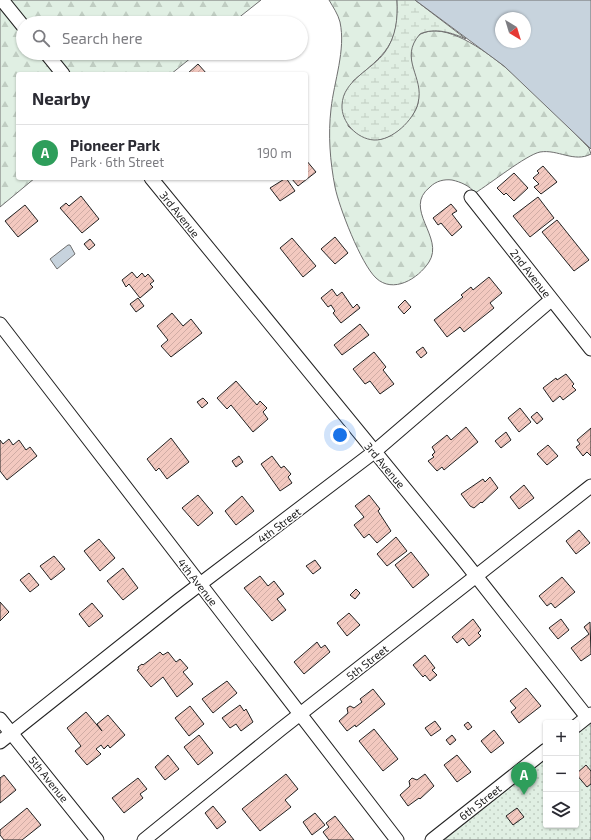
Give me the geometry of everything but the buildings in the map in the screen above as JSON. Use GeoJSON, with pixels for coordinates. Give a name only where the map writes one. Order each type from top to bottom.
{"type":"FeatureCollection","features":[{"type":"Feature","properties":{"kind":"street"},"geometry":{"type":"LineString","coordinates":[[2,0],[16,17]]}},
{"type":"Feature","properties":{"kind":"street"},"geometry":{"type":"LineString","coordinates":[[52,60],[61,72]]}},
{"type":"Feature","properties":{"kind":"street","name":"3rd Avenue"},"geometry":{"type":"LineString","coordinates":[[153,180],[589,715]]}},
{"type":"Feature","properties":{"kind":"street","name":"2nd Avenue"},"geometry":{"type":"LineString","coordinates":[[471,197],[591,349]]}},
{"type":"Feature","properties":{"kind":"street","name":"4th Street"},"geometry":{"type":"LineString","coordinates":[[0,742],[200,584],[374,452],[551,300]]}},
{"type":"Feature","properties":{"kind":"street","name":"4th Avenue"},"geometry":{"type":"LineString","coordinates":[[0,324],[397,840]]}},
{"type":"Feature","properties":{"kind":"street","name":"5th Street"},"geometry":{"type":"LineString","coordinates":[[144,840],[300,714],[591,486]]}},
{"type":"Feature","properties":{"kind":"street"},"geometry":{"type":"LineString","coordinates":[[579,723],[589,715]]}},
{"type":"Feature","properties":{"kind":"street","name":"5th Avenue"},"geometry":{"type":"LineString","coordinates":[[0,719],[98,840]]}},
{"type":"Feature","properties":{"kind":"street","name":"6th Street"},"geometry":{"type":"LineString","coordinates":[[432,840],[543,752]]}},
{"type":"Feature","properties":{"kind":"green space"},"geometry":{"type":"Polygon","coordinates":[[[10,0],[261,0],[241,16],[23,16],[10,0]]]}},
{"type":"Feature","properties":{"kind":"green space"},"geometry":{"type":"Polygon","coordinates":[[[329,0],[397,0],[396,28],[393,38],[381,56],[353,81],[348,126],[355,132],[372,139],[381,139],[398,130],[409,120],[418,103],[418,90],[411,58],[413,43],[420,34],[442,32],[464,39],[488,54],[512,73],[557,115],[589,148],[591,154],[572,157],[553,152],[540,152],[534,154],[475,193],[471,188],[452,180],[443,180],[435,183],[423,196],[420,204],[432,243],[432,253],[429,262],[412,279],[390,285],[383,283],[370,271],[357,248],[341,208],[335,187],[331,158],[330,128],[332,98],[342,43],[340,22],[329,0]]]}},
{"type":"Feature","properties":{"kind":"green space"},"geometry":{"type":"Polygon","coordinates":[[[397,0],[415,0],[466,39],[450,33],[438,31],[420,34],[414,43],[411,52],[419,94],[416,110],[407,122],[395,133],[381,139],[368,139],[356,133],[347,123],[342,111],[342,105],[347,89],[385,52],[389,46],[396,27],[397,0]]]}},
{"type":"Feature","properties":{"kind":"green space"},"geometry":{"type":"Polygon","coordinates":[[[0,8],[16,27],[16,60],[43,60],[53,72],[16,72],[16,180],[33,180],[0,207],[0,8]]]}},
{"type":"Feature","properties":{"kind":"green space"},"geometry":{"type":"Polygon","coordinates":[[[60,60],[188,60],[173,72],[69,72],[60,60]]]}},
{"type":"Feature","properties":{"kind":"green space"},"geometry":{"type":"Polygon","coordinates":[[[591,722],[591,840],[444,840],[543,761],[543,828],[579,828],[579,732],[591,722]]]}},
{"type":"Feature","properties":{"kind":"shaded area"},"geometry":{"type":"Polygon","coordinates":[[[415,0],[591,0],[591,149],[504,66],[415,0]]]}},
{"type":"Feature","properties":{"kind":"shaded area"},"geometry":{"type":"Polygon","coordinates":[[[70,245],[75,254],[57,269],[50,259],[70,245]]]}},
{"type":"Feature","properties":{"kind":"place","name":"Pioneer Park"},"geometry":{"type":"Point","coordinates":[524,795]}}]}
